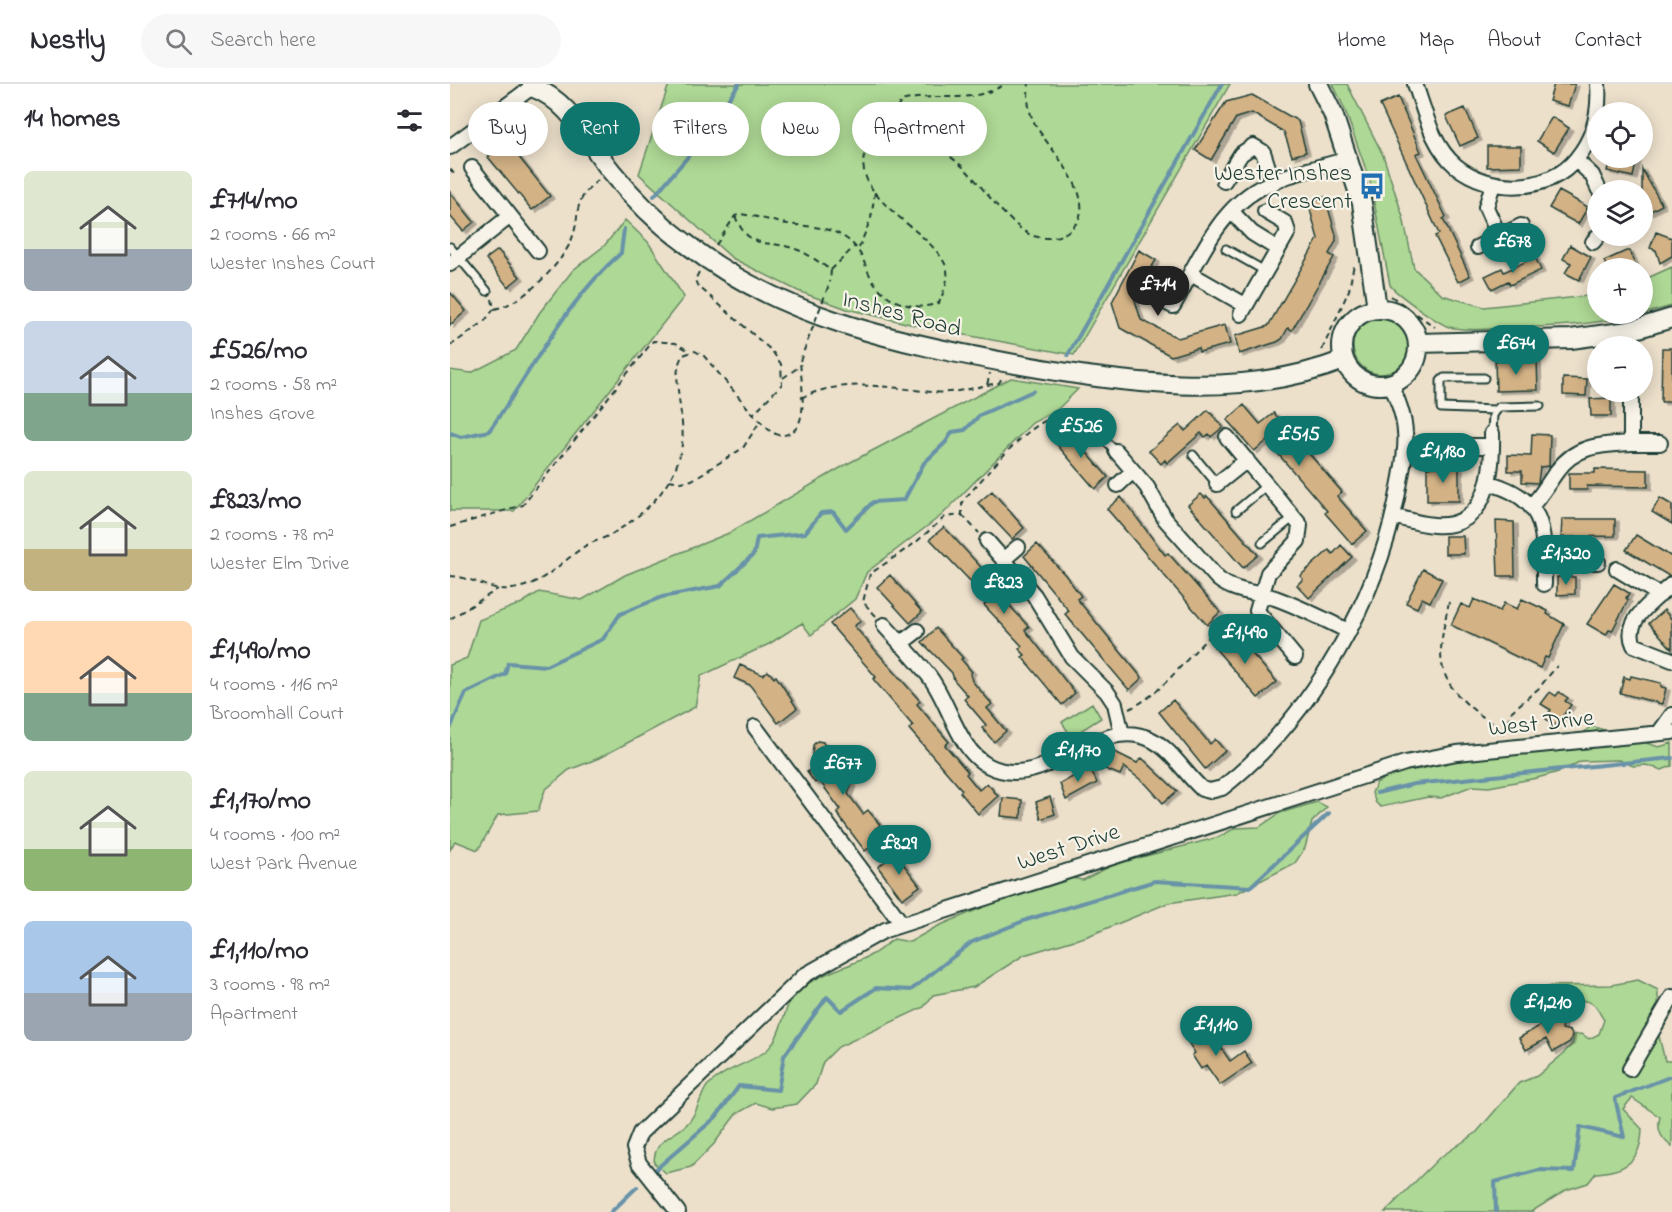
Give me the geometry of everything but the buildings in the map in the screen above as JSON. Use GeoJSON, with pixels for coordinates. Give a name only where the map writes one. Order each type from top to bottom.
{"type":"FeatureCollection","features":[{"type":"Feature","properties":{"kind":"street"},"geometry":{"type":"LineString","coordinates":[[1318,84],[1333,114],[1362,204],[1382,301],[1389,309],[1409,321],[1419,344],[1418,356],[1412,368],[1403,378],[1391,384],[1369,383],[1350,370],[1344,360],[1342,349],[1348,326],[1365,311],[1382,301]]}},
{"type":"Feature","properties":{"kind":"street"},"geometry":{"type":"LineString","coordinates":[[1414,84],[1433,135],[1443,152],[1456,166],[1476,179],[1493,184],[1518,186],[1536,183],[1556,175],[1576,159],[1596,122],[1598,84]]}},
{"type":"Feature","properties":{"kind":"street"},"geometry":{"type":"LineString","coordinates":[[450,147],[532,86]]}},
{"type":"Feature","properties":{"kind":"street","name":"Inshes Road"},"geometry":{"type":"LineString","coordinates":[[532,86],[558,101],[629,192],[682,241],[729,275],[754,289],[842,324],[966,355],[1075,375],[1161,384],[1213,384],[1295,377],[1344,360]]}},
{"type":"Feature","properties":{"kind":"street"},"geometry":{"type":"LineString","coordinates":[[1224,181],[1241,154],[1253,146],[1263,152],[1273,183]]}},
{"type":"Feature","properties":{"kind":"street"},"geometry":{"type":"LineString","coordinates":[[1148,293],[1173,306],[1210,239],[1232,212],[1259,188],[1348,159]]}},
{"type":"Feature","properties":{"kind":"street"},"geometry":{"type":"LineString","coordinates":[[1576,159],[1592,174],[1595,180]]}},
{"type":"Feature","properties":{"kind":"street"},"geometry":{"type":"LineString","coordinates":[[472,168],[538,251]]}},
{"type":"Feature","properties":{"kind":"street"},"geometry":{"type":"LineString","coordinates":[[1493,184],[1486,207],[1499,236]]}},
{"type":"Feature","properties":{"kind":"street"},"geometry":{"type":"LineString","coordinates":[[1191,274],[1243,310],[1288,232],[1286,224],[1265,211]]}},
{"type":"Feature","properties":{"kind":"street"},"geometry":{"type":"LineString","coordinates":[[1232,212],[1252,233],[1278,249]]}},
{"type":"Feature","properties":{"kind":"street"},"geometry":{"type":"LineString","coordinates":[[453,256],[510,216]]}},
{"type":"Feature","properties":{"kind":"street"},"geometry":{"type":"LineString","coordinates":[[1478,247],[1521,226]]}},
{"type":"Feature","properties":{"kind":"street"},"geometry":{"type":"LineString","coordinates":[[1419,344],[1571,339],[1629,332],[1672,318]]}},
{"type":"Feature","properties":{"kind":"street"},"geometry":{"type":"LineString","coordinates":[[884,625],[930,676],[942,694],[965,741],[975,756],[988,766],[1006,772],[1026,772],[1122,734],[1149,738],[1164,748],[1202,789],[1210,791],[1222,788],[1279,735],[1316,687],[1348,631],[1384,548],[1393,516],[1406,434],[1403,416],[1391,384]]}},
{"type":"Feature","properties":{"kind":"street"},"geometry":{"type":"LineString","coordinates":[[1631,402],[1631,443]]}},
{"type":"Feature","properties":{"kind":"street"},"geometry":{"type":"LineString","coordinates":[[1227,437],[1295,516],[1300,525],[1298,541],[1268,573],[1258,600],[1259,616],[1295,657]]}},
{"type":"Feature","properties":{"kind":"street"},"geometry":{"type":"LineString","coordinates":[[1393,516],[1437,526],[1452,523],[1474,511],[1490,483],[1492,439],[1439,446]]}},
{"type":"Feature","properties":{"kind":"street"},"geometry":{"type":"LineString","coordinates":[[1532,505],[1566,460],[1577,451],[1590,446],[1660,443]]}},
{"type":"Feature","properties":{"kind":"street"},"geometry":{"type":"LineString","coordinates":[[1116,451],[1147,487],[1165,519],[1225,585],[1258,600],[1317,615],[1348,631]]}},
{"type":"Feature","properties":{"kind":"street"},"geometry":{"type":"LineString","coordinates":[[1217,484],[1247,460]]}},
{"type":"Feature","properties":{"kind":"street"},"geometry":{"type":"LineString","coordinates":[[1118,484],[1133,471]]}},
{"type":"Feature","properties":{"kind":"street"},"geometry":{"type":"LineString","coordinates":[[1490,483],[1506,488],[1532,505],[1544,536],[1544,584]]}},
{"type":"Feature","properties":{"kind":"street"},"geometry":{"type":"LineString","coordinates":[[987,541],[1034,596],[1072,657],[1107,692],[1118,714],[1122,734]]}},
{"type":"Feature","properties":{"kind":"street"},"geometry":{"type":"LineString","coordinates":[[1003,560],[1018,547]]}},
{"type":"Feature","properties":{"kind":"street"},"geometry":{"type":"LineString","coordinates":[[1544,562],[1598,562]]}},
{"type":"Feature","properties":{"kind":"street"},"geometry":{"type":"LineString","coordinates":[[1617,569],[1660,595]]}},
{"type":"Feature","properties":{"kind":"street"},"geometry":{"type":"LineString","coordinates":[[1672,584],[1632,624],[1630,636],[1634,645],[1672,660]]}},
{"type":"Feature","properties":{"kind":"street"},"geometry":{"type":"LineString","coordinates":[[900,644],[917,631]]}},
{"type":"Feature","properties":{"kind":"street"},"geometry":{"type":"LineString","coordinates":[[1665,732],[1672,715]]}},
{"type":"Feature","properties":{"kind":"street"},"geometry":{"type":"LineString","coordinates":[[754,727],[902,924]]}},
{"type":"Feature","properties":{"kind":"street","name":"West Drive"},"geometry":{"type":"LineString","coordinates":[[678,1212],[639,1163],[634,1148],[640,1133],[806,975],[885,930],[1405,763],[1457,753],[1665,732]]}},
{"type":"Feature","properties":{"kind":"street"},"geometry":{"type":"LineString","coordinates":[[1630,1069],[1672,997]]}},
{"type":"Feature","properties":{"kind":"lane"},"geometry":{"type":"LineString","coordinates":[[1226,249],[1265,271]]}},
{"type":"Feature","properties":{"kind":"lane"},"geometry":{"type":"LineString","coordinates":[[453,256],[487,291]]}},
{"type":"Feature","properties":{"kind":"lane"},"geometry":{"type":"LineString","coordinates":[[1484,378],[1444,378],[1441,381],[1441,408],[1494,410],[1499,407],[1540,405]]}},
{"type":"Feature","properties":{"kind":"lane"},"geometry":{"type":"LineString","coordinates":[[1492,439],[1494,410]]}},
{"type":"Feature","properties":{"kind":"lane"},"geometry":{"type":"LineString","coordinates":[[1085,422],[1116,451]]}},
{"type":"Feature","properties":{"kind":"lane"},"geometry":{"type":"LineString","coordinates":[[1193,455],[1217,484]]}},
{"type":"Feature","properties":{"kind":"lane"},"geometry":{"type":"LineString","coordinates":[[1236,511],[1268,484]]}},
{"type":"Feature","properties":{"kind":"lane"},"geometry":{"type":"LineString","coordinates":[[1262,543],[1295,516]]}},
{"type":"Feature","properties":{"kind":"path"},"geometry":{"type":"LineString","coordinates":[[900,102],[916,97],[945,99],[978,97],[1006,84]]}},
{"type":"Feature","properties":{"kind":"path"},"geometry":{"type":"LineString","coordinates":[[947,156],[963,166],[1024,232],[1039,237],[1057,237],[1068,231],[1078,219],[1083,205],[1077,189],[1035,124],[1030,111],[1029,84]]}},
{"type":"Feature","properties":{"kind":"path"},"geometry":{"type":"LineString","coordinates":[[735,216],[758,216],[781,223],[827,229],[859,248],[876,286],[893,298],[909,307],[926,308],[939,303],[947,283],[946,265],[935,249],[875,192],[865,175],[864,156]]}},
{"type":"Feature","properties":{"kind":"path"},"geometry":{"type":"LineString","coordinates":[[450,169],[456,176]]}},
{"type":"Feature","properties":{"kind":"path"},"geometry":{"type":"LineString","coordinates":[[859,248],[871,218],[875,192]]}},
{"type":"Feature","properties":{"kind":"path"},"geometry":{"type":"LineString","coordinates":[[712,250],[735,216]]}},
{"type":"Feature","properties":{"kind":"path"},"geometry":{"type":"LineString","coordinates":[[735,216],[741,231],[752,240],[796,249],[831,270]]}},
{"type":"Feature","properties":{"kind":"path"},"geometry":{"type":"LineString","coordinates":[[450,527],[523,505],[653,341],[676,344],[704,356],[771,432],[781,436],[792,433],[798,426],[801,398],[800,361],[830,282],[831,270],[855,246]]}},
{"type":"Feature","properties":{"kind":"path"},"geometry":{"type":"LineString","coordinates":[[1316,354],[1323,350],[1331,328],[1344,305],[1355,260]]}},
{"type":"Feature","properties":{"kind":"path"},"geometry":{"type":"LineString","coordinates":[[1165,283],[1174,268]]}},
{"type":"Feature","properties":{"kind":"path"},"geometry":{"type":"LineString","coordinates":[[700,270],[695,280],[697,285],[778,358],[781,364],[782,384],[753,414]]}},
{"type":"Feature","properties":{"kind":"path"},"geometry":{"type":"LineString","coordinates":[[1382,301],[1444,332]]}},
{"type":"Feature","properties":{"kind":"path"},"geometry":{"type":"LineString","coordinates":[[812,307],[826,313]]}},
{"type":"Feature","properties":{"kind":"path"},"geometry":{"type":"LineString","coordinates":[[450,346],[484,322],[494,309]]}},
{"type":"Feature","properties":{"kind":"path"},"geometry":{"type":"LineString","coordinates":[[450,576],[498,589],[526,586],[548,576],[584,547],[614,533],[652,504],[669,480],[682,444],[683,416],[676,369],[683,355],[689,351]]}},
{"type":"Feature","properties":{"kind":"path"},"geometry":{"type":"LineString","coordinates":[[782,379],[800,366]]}},
{"type":"Feature","properties":{"kind":"path"},"geometry":{"type":"LineString","coordinates":[[987,385],[990,372]]}},
{"type":"Feature","properties":{"kind":"path"},"geometry":{"type":"LineString","coordinates":[[801,398],[814,392],[839,388],[884,386],[952,392],[999,384],[1004,376]]}},
{"type":"Feature","properties":{"kind":"path"},"geometry":{"type":"LineString","coordinates":[[987,541],[962,515],[962,504],[966,497],[1036,425],[1067,413],[1087,414]]}},
{"type":"Feature","properties":{"kind":"path"},"geometry":{"type":"LineString","coordinates":[[669,480],[681,483],[692,480],[743,448],[760,422]]}},
{"type":"Feature","properties":{"kind":"path"},"geometry":{"type":"LineString","coordinates":[[884,625],[863,602],[870,574],[915,543],[945,517],[962,515]]}},
{"type":"Feature","properties":{"kind":"path"},"geometry":{"type":"LineString","coordinates":[[450,619],[498,589]]}},
{"type":"Feature","properties":{"kind":"path"},"geometry":{"type":"LineString","coordinates":[[1118,714],[1138,705],[1158,690],[1208,637],[1222,626],[1240,621],[1258,600]]}},
{"type":"Feature","properties":{"kind":"path"},"geometry":{"type":"LineString","coordinates":[[1449,602],[1441,654],[1447,684],[1456,696],[1503,732]]}},
{"type":"Feature","properties":{"kind":"path"},"geometry":{"type":"LineString","coordinates":[[1504,748],[1503,732],[1512,711],[1538,689],[1557,666]]}},
{"type":"Feature","properties":{"kind":"green space"},"geometry":{"type":"Polygon","coordinates":[[[669,84],[1230,84],[1074,355],[927,328],[847,309],[798,291],[732,258],[639,174],[652,135],[652,156],[749,156],[749,102],[663,102],[669,84]]]}},
{"type":"Feature","properties":{"kind":"green space"},"geometry":{"type":"Polygon","coordinates":[[[1333,84],[1347,84],[1383,155],[1403,217],[1414,268],[1442,295],[1484,307],[1587,296],[1587,323],[1483,329],[1449,327],[1408,301],[1394,289],[1390,285],[1370,181],[1345,110],[1333,84]]]}},
{"type":"Feature","properties":{"kind":"green space"},"geometry":{"type":"Polygon","coordinates":[[[625,220],[648,242],[684,297],[514,511],[450,511],[450,370],[471,373],[516,350],[540,312],[573,270],[604,246],[625,220]]]}},
{"type":"Feature","properties":{"kind":"green space"},"geometry":{"type":"Polygon","coordinates":[[[1672,267],[1672,306],[1653,311],[1653,276],[1672,267]]]}},
{"type":"Feature","properties":{"kind":"green space"},"geometry":{"type":"Polygon","coordinates":[[[1381,318],[1392,320],[1401,326],[1407,335],[1409,346],[1407,357],[1401,366],[1392,372],[1381,374],[1370,372],[1361,366],[1355,357],[1353,346],[1355,335],[1361,326],[1370,320],[1381,318]]]}},
{"type":"Feature","properties":{"kind":"green space"},"geometry":{"type":"Polygon","coordinates":[[[1011,378],[1078,389],[1057,410],[1032,423],[942,515],[867,572],[855,599],[811,635],[802,623],[769,644],[701,676],[695,707],[599,758],[569,770],[545,790],[538,811],[498,815],[478,850],[455,841],[450,850],[450,665],[467,658],[479,620],[522,603],[539,592],[582,600],[625,575],[729,533],[847,464],[1011,378]]]}},
{"type":"Feature","properties":{"kind":"green space"},"geometry":{"type":"Polygon","coordinates":[[[1092,703],[1101,718],[1071,737],[1062,722],[1092,703]]]}},
{"type":"Feature","properties":{"kind":"green space"},"geometry":{"type":"Polygon","coordinates":[[[1591,726],[1659,747],[1672,743],[1672,766],[1662,770],[1646,765],[1633,766],[1619,760],[1581,761],[1562,771],[1537,778],[1489,787],[1472,786],[1441,798],[1428,797],[1381,807],[1376,803],[1372,793],[1376,783],[1396,772],[1421,769],[1466,758],[1569,746],[1591,726]]]}},
{"type":"Feature","properties":{"kind":"green space"},"geometry":{"type":"Polygon","coordinates":[[[1317,802],[1327,807],[1312,822],[1305,848],[1295,863],[1237,893],[1168,903],[1088,936],[1024,955],[974,987],[933,995],[924,1007],[838,1047],[823,1062],[816,1084],[797,1104],[772,1108],[756,1103],[736,1114],[714,1144],[691,1167],[666,1173],[654,1163],[660,1144],[691,1120],[708,1085],[721,1075],[769,1048],[779,1032],[794,994],[822,976],[877,952],[894,939],[910,942],[936,927],[1000,900],[1071,878],[1083,880],[1115,864],[1219,837],[1235,828],[1259,827],[1280,813],[1317,802]]]}},
{"type":"Feature","properties":{"kind":"green space"},"geometry":{"type":"Polygon","coordinates":[[[1638,980],[1658,990],[1658,1032],[1665,1061],[1672,1061],[1672,1147],[1661,1134],[1660,1117],[1632,1098],[1623,1109],[1642,1129],[1639,1149],[1630,1162],[1616,1170],[1596,1173],[1588,1183],[1566,1190],[1531,1212],[1385,1212],[1439,1158],[1476,1133],[1519,1083],[1537,1076],[1563,1054],[1572,1044],[1574,1035],[1582,1034],[1589,1039],[1599,1034],[1604,1020],[1593,1004],[1588,1001],[1576,1000],[1545,1009],[1540,1018],[1532,1021],[1520,1010],[1521,994],[1551,986],[1611,985],[1638,980]]]}},
{"type":"Feature","properties":{"kind":"waterway"},"geometry":{"type":"LineString","coordinates":[[654,196],[686,159],[739,84]]}},
{"type":"Feature","properties":{"kind":"waterway"},"geometry":{"type":"LineString","coordinates":[[1068,355],[1222,84]]}},
{"type":"Feature","properties":{"kind":"waterway"},"geometry":{"type":"LineString","coordinates":[[450,433],[461,437],[489,431],[582,293],[621,253],[624,229]]}},
{"type":"Feature","properties":{"kind":"waterway"},"geometry":{"type":"LineString","coordinates":[[450,729],[466,693],[505,674],[508,663],[546,666],[603,639],[620,614],[662,597],[720,586],[754,554],[757,538],[805,533],[821,513],[833,512],[846,529],[873,502],[904,500],[924,463],[946,442],[952,432],[965,430],[980,415],[1033,391]]}},
{"type":"Feature","properties":{"kind":"waterway"},"geometry":{"type":"LineString","coordinates":[[1377,793],[1414,784],[1672,758]]}},
{"type":"Feature","properties":{"kind":"waterway"},"geometry":{"type":"LineString","coordinates":[[655,1170],[716,1117],[739,1086],[778,1090],[784,1056],[827,997],[841,1011],[876,988],[911,990],[972,942],[1026,920],[1155,881],[1250,887],[1329,813]]}},
{"type":"Feature","properties":{"kind":"waterway"},"geometry":{"type":"LineString","coordinates":[[1496,1212],[1495,1182],[1539,1170],[1574,1171],[1580,1127],[1624,1137],[1615,1098],[1672,1076]]}},
{"type":"Feature","properties":{"kind":"waterway"},"geometry":{"type":"LineString","coordinates":[[611,1212],[637,1187]]}},
{"type":"Feature","properties":{"kind":"place","name":"Wester Inshes Crescent"},"geometry":{"type":"Point","coordinates":[1372,186]}}]}
